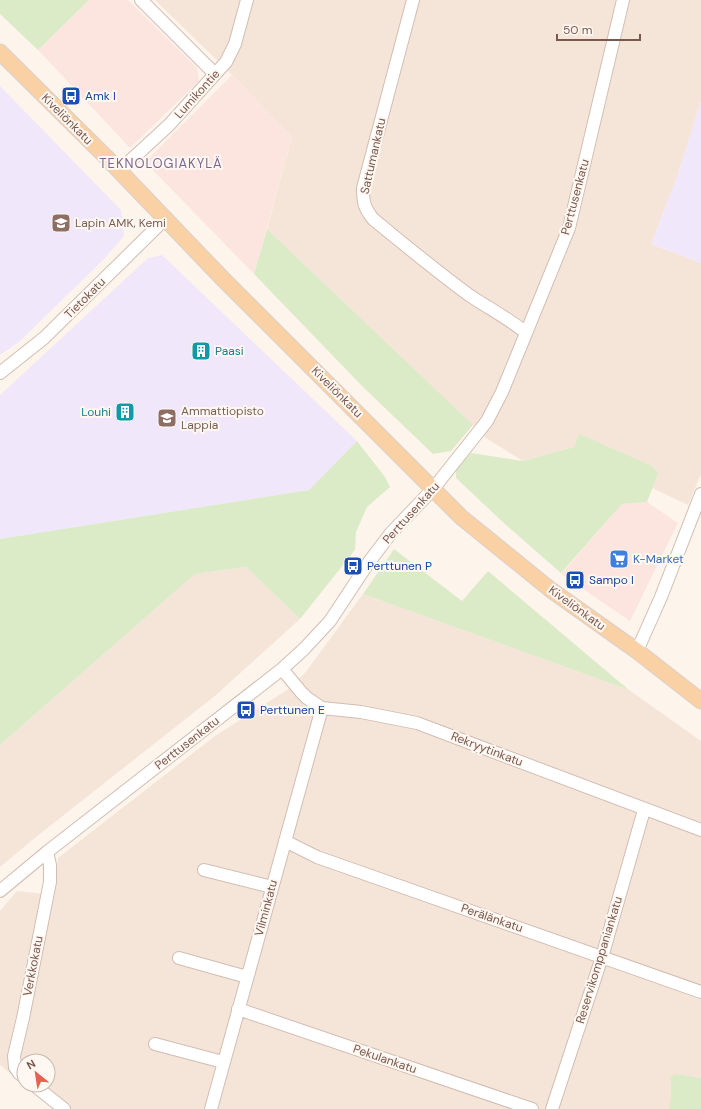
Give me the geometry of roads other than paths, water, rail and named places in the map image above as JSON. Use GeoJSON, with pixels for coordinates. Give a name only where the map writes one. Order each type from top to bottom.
{"type":"FeatureCollection","features":[{"type":"Feature","properties":{"kind":"main road","name":"Kiveliönkatu"},"geometry":{"type":"LineString","coordinates":[[0,52],[461,517],[545,585],[637,651],[701,701]]}},
{"type":"Feature","properties":{"kind":"street"},"geometry":{"type":"LineString","coordinates":[[140,0],[215,74]]}},
{"type":"Feature","properties":{"kind":"street","name":"Lumikontie"},"geometry":{"type":"LineString","coordinates":[[119,171],[170,125],[226,62],[236,44],[247,0]]}},
{"type":"Feature","properties":{"kind":"street","name":"Sattumankatu"},"geometry":{"type":"LineString","coordinates":[[413,0],[363,188],[363,202],[366,210],[373,219],[437,271],[525,332]]}},
{"type":"Feature","properties":{"kind":"street","name":"Perttusenkatu"},"geometry":{"type":"LineString","coordinates":[[0,891],[47,852],[282,669],[304,649],[330,621],[369,562],[391,533],[433,489],[487,421],[502,392],[525,332],[569,228],[623,0]]}},
{"type":"Feature","properties":{"kind":"street","name":"Tietokatu"},"geometry":{"type":"LineString","coordinates":[[0,373],[44,338],[165,219]]}},
{"type":"Feature","properties":{"kind":"street"},"geometry":{"type":"LineString","coordinates":[[637,651],[661,597],[701,494]]}},
{"type":"Feature","properties":{"kind":"street"},"geometry":{"type":"LineString","coordinates":[[282,669],[301,692],[322,708]]}},
{"type":"Feature","properties":{"kind":"street","name":"Rekryytinkatu"},"geometry":{"type":"LineString","coordinates":[[322,708],[361,712],[417,723],[644,810],[701,830]]}},
{"type":"Feature","properties":{"kind":"street","name":"Vilminkatu"},"geometry":{"type":"LineString","coordinates":[[211,1109],[322,708]]}},
{"type":"Feature","properties":{"kind":"street","name":"Reservikomppaniankatu"},"geometry":{"type":"LineString","coordinates":[[552,1109],[568,1056],[602,957],[644,810]]}},
{"type":"Feature","properties":{"kind":"street","name":"Perälänkatu"},"geometry":{"type":"LineString","coordinates":[[284,841],[317,857],[701,992]]}},
{"type":"Feature","properties":{"kind":"street","name":"Verkkokatu"},"geometry":{"type":"LineString","coordinates":[[16,1068],[14,1056],[50,882],[50,865],[47,852]]}},
{"type":"Feature","properties":{"kind":"street"},"geometry":{"type":"LineString","coordinates":[[204,870],[272,887]]}},
{"type":"Feature","properties":{"kind":"street"},"geometry":{"type":"LineString","coordinates":[[179,958],[247,977]]}},
{"type":"Feature","properties":{"kind":"street","name":"Pekulankatu"},"geometry":{"type":"LineString","coordinates":[[238,1009],[532,1109]]}},
{"type":"Feature","properties":{"kind":"street"},"geometry":{"type":"LineString","coordinates":[[155,1044],[223,1062]]}},
{"type":"Feature","properties":{"kind":"street"},"geometry":{"type":"LineString","coordinates":[[44,1093],[64,1109]]}},
{"type":"Feature","properties":{"kind":"place","name":"Amk I"},"geometry":{"type":"Point","coordinates":[71,96]}},
{"type":"Feature","properties":{"kind":"place","name":"Lapin AMK, Kemi"},"geometry":{"type":"Point","coordinates":[61,223]}},
{"type":"Feature","properties":{"kind":"place","name":"Paasi"},"geometry":{"type":"Point","coordinates":[201,351]}},
{"type":"Feature","properties":{"kind":"place","name":"Louhi"},"geometry":{"type":"Point","coordinates":[125,412]}},
{"type":"Feature","properties":{"kind":"place","name":"Ammattiopisto Lappia"},"geometry":{"type":"Point","coordinates":[167,418]}},
{"type":"Feature","properties":{"kind":"place","name":"K-Market"},"geometry":{"type":"Point","coordinates":[619,559]}},
{"type":"Feature","properties":{"kind":"place","name":"Perttunen P"},"geometry":{"type":"Point","coordinates":[353,566]}},
{"type":"Feature","properties":{"kind":"place","name":"Sampo I"},"geometry":{"type":"Point","coordinates":[575,580]}},
{"type":"Feature","properties":{"kind":"place","name":"Perttunen E"},"geometry":{"type":"Point","coordinates":[246,710]}},
{"type":"Feature","properties":{"kind":"district","name":"TEKNOLOGIAKYLÄ"},"geometry":{"type":"Point","coordinates":[161,163]}}]}
